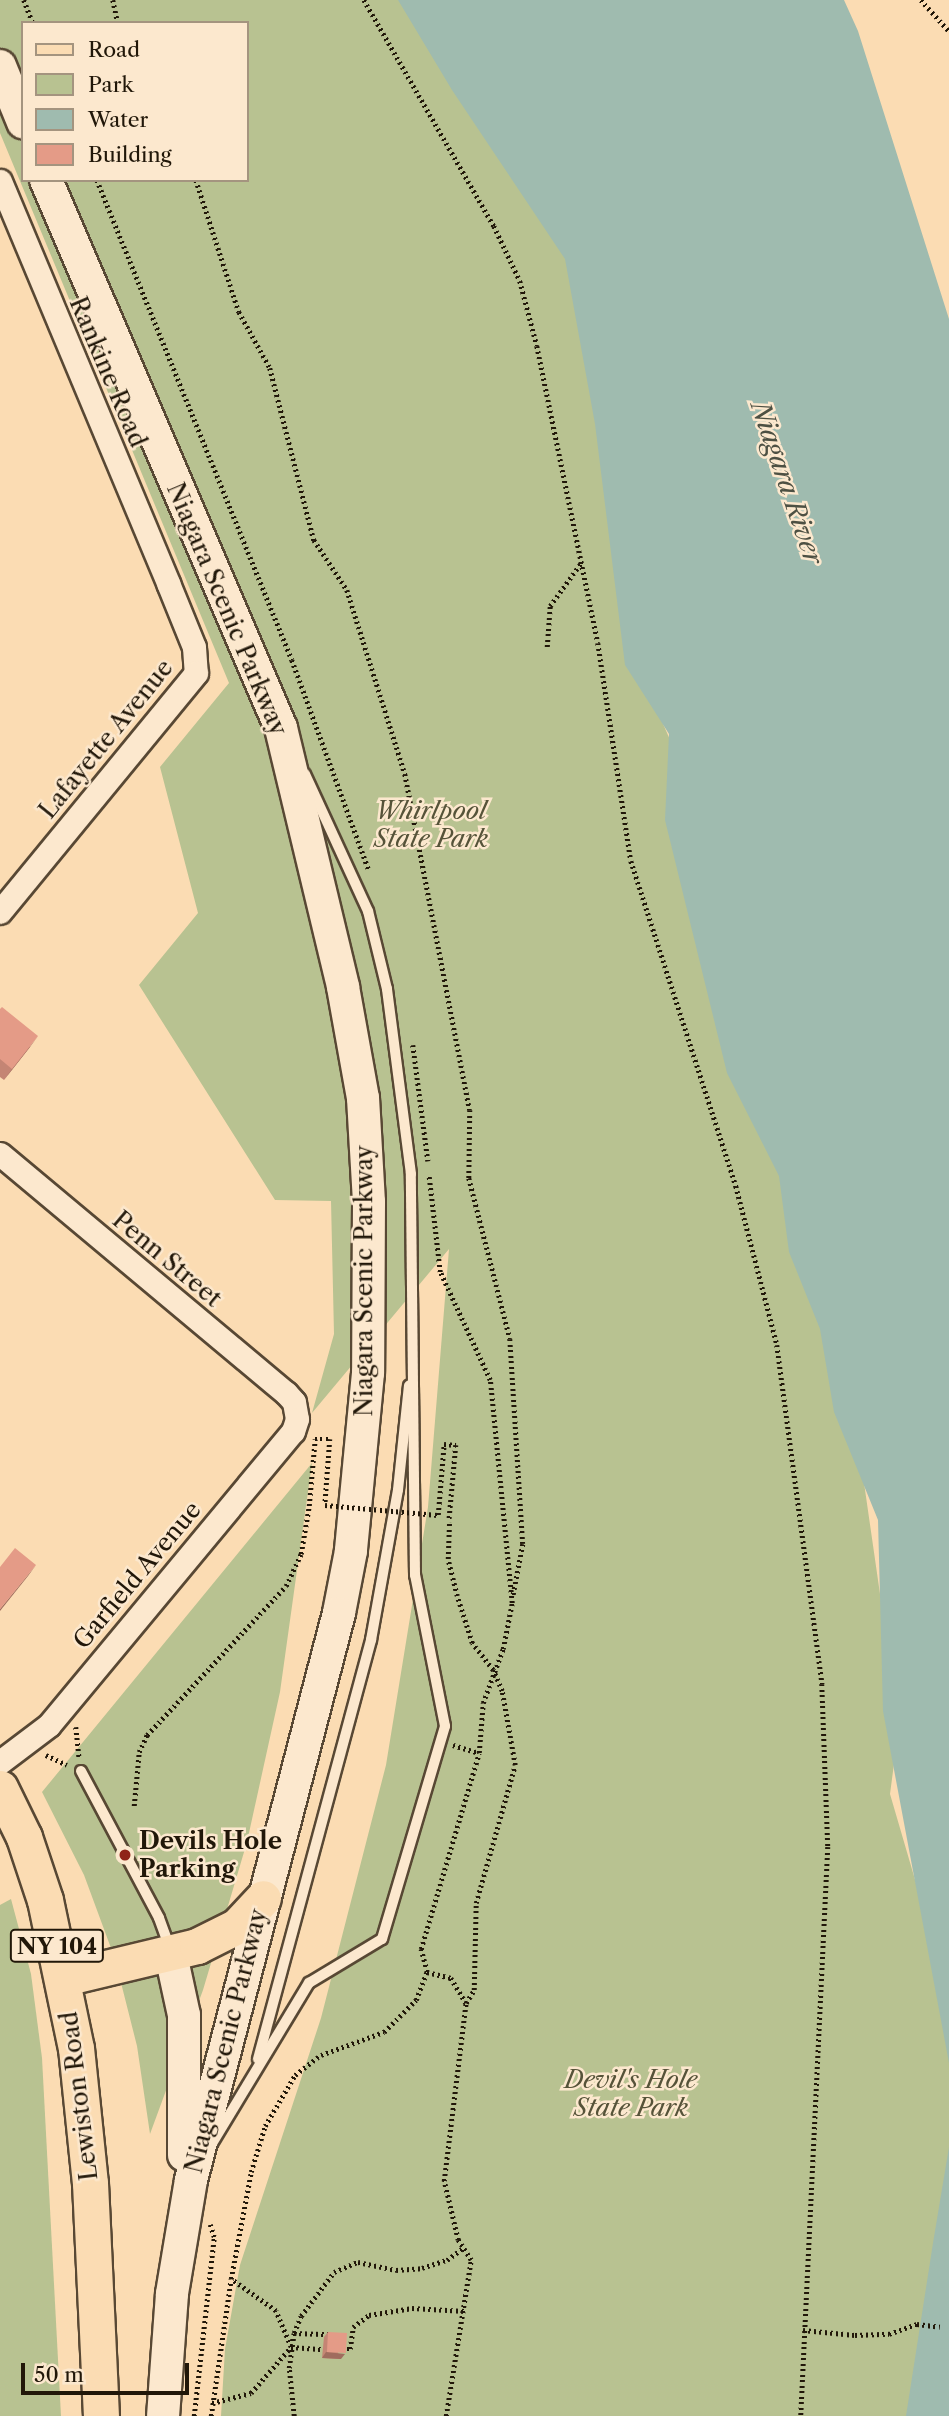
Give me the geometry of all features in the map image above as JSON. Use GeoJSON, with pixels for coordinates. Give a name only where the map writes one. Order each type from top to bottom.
{"type":"FeatureCollection","features":[{"type":"Feature","properties":{"kind":"main road"},"geometry":{"type":"LineString","coordinates":[[0,66],[21,117]]}},
{"type":"Feature","properties":{"kind":"main road","name":"Niagara Scenic Parkway"},"geometry":{"type":"LineString","coordinates":[[48,182],[281,728],[343,987],[363,1098],[369,1202],[368,1373],[360,1488],[341,1600],[182,2220],[163,2416]]}},
{"type":"Feature","properties":{"kind":"main road","name":"Lewiston Road"},"geometry":{"type":"LineString","coordinates":[[0,1788],[31,1856],[64,1978],[87,2150],[102,2416]]}},
{"type":"Feature","properties":{"kind":"main road"},"geometry":{"type":"LineString","coordinates":[[64,1978],[172,1955],[237,1926],[263,1898]]}},
{"type":"Feature","properties":{"kind":"main road"},"geometry":{"type":"LineString","coordinates":[[172,1955],[184,2015],[182,2220]]}},
{"type":"Feature","properties":{"kind":"street","name":"Rankine Road"},"geometry":{"type":"LineString","coordinates":[[0,181],[168,583]]}},
{"type":"Feature","properties":{"kind":"street","name":"Lafayette Avenue"},"geometry":{"type":"LineString","coordinates":[[0,912],[196,673],[194,647],[168,583]]}},
{"type":"Feature","properties":{"kind":"street","name":"Penn Street"},"geometry":{"type":"LineString","coordinates":[[0,1154],[286,1393],[296,1408]]}},
{"type":"Feature","properties":{"kind":"street","name":"Garfield Avenue"},"geometry":{"type":"LineString","coordinates":[[0,1762],[25,1746],[73,1695],[293,1431],[296,1408]]}},
{"type":"Feature","properties":{"kind":"lane"},"geometry":{"type":"LineString","coordinates":[[191,2180],[309,1983],[382,1939],[445,1716],[426,1644],[415,1575],[411,1174],[387,989],[368,911],[333,828],[281,728]]}},
{"type":"Feature","properties":{"kind":"lane"},"geometry":{"type":"LineString","coordinates":[[255,2071],[371,1640],[398,1490],[414,1326]]}},
{"type":"Feature","properties":{"kind":"lane"},"geometry":{"type":"LineString","coordinates":[[81,1771],[159,1918],[172,1955]]}},
{"type":"Feature","properties":{"kind":"path"},"geometry":{"type":"LineString","coordinates":[[24,0],[32,21]]}},
{"type":"Feature","properties":{"kind":"path"},"geometry":{"type":"LineString","coordinates":[[113,0],[118,21]]}},
{"type":"Feature","properties":{"kind":"path"},"geometry":{"type":"LineString","coordinates":[[364,0],[494,226],[520,281],[537,346],[581,562],[631,860],[736,1186],[778,1345],[822,1684],[828,1847],[801,2416]]}},
{"type":"Feature","properties":{"kind":"path"},"geometry":{"type":"LineString","coordinates":[[921,0],[949,31]]}},
{"type":"Feature","properties":{"kind":"path"},"geometry":{"type":"LineString","coordinates":[[197,182],[239,312],[270,368],[314,540],[346,590],[405,774],[470,1110],[469,1178],[510,1339],[523,1544],[512,1602]]}},
{"type":"Feature","properties":{"kind":"path"},"geometry":{"type":"LineString","coordinates":[[547,647],[550,606],[581,562]]}},
{"type":"Feature","properties":{"kind":"path"},"geometry":{"type":"LineString","coordinates":[[134,1806],[139,1752],[147,1735],[286,1586],[301,1554],[309,1506],[315,1439],[330,1439],[325,1505],[438,1514],[444,1444],[456,1445],[448,1559],[472,1643],[494,1670],[515,1765],[476,1903],[474,1990],[466,2003],[444,2181],[463,2248],[471,2260],[465,2311],[446,2416]]}},
{"type":"Feature","properties":{"kind":"path"},"geometry":{"type":"LineString","coordinates":[[73,1695],[81,1771]]}},
{"type":"Feature","properties":{"kind":"path"},"geometry":{"type":"LineString","coordinates":[[440,1741],[479,1753]]}},
{"type":"Feature","properties":{"kind":"path"},"geometry":{"type":"LineString","coordinates":[[25,1746],[81,1771]]}},
{"type":"Feature","properties":{"kind":"path"},"geometry":{"type":"LineString","coordinates":[[427,1972],[451,1978],[466,2003]]}},
{"type":"Feature","properties":{"kind":"path"},"geometry":{"type":"LineString","coordinates":[[182,2220],[207,2223],[214,2237],[194,2416]]}},
{"type":"Feature","properties":{"kind":"path"},"geometry":{"type":"LineString","coordinates":[[294,2416],[291,2347],[294,2333],[326,2282],[347,2264],[422,2268],[447,2260],[463,2248]]}},
{"type":"Feature","properties":{"kind":"path"},"geometry":{"type":"LineString","coordinates":[[230,2279],[276,2311],[291,2347]]}},
{"type":"Feature","properties":{"kind":"path"},"geometry":{"type":"LineString","coordinates":[[342,2349],[350,2349],[351,2335],[358,2321],[390,2310],[465,2311]]}},
{"type":"Feature","properties":{"kind":"path"},"geometry":{"type":"LineString","coordinates":[[803,2330],[855,2335],[889,2334],[917,2324],[940,2327]]}},
{"type":"Feature","properties":{"kind":"path"},"geometry":{"type":"LineString","coordinates":[[294,2333],[351,2335]]}},
{"type":"Feature","properties":{"kind":"path"},"geometry":{"type":"LineString","coordinates":[[291,2347],[323,2349]]}},
{"type":"Feature","properties":{"kind":"path"},"geometry":{"type":"LineString","coordinates":[[212,2403],[250,2393],[291,2347]]}},
{"type":"Feature","properties":{"kind":"green space"},"geometry":{"type":"Polygon","coordinates":[[[0,0],[405,0],[561,230],[640,671],[681,765],[860,1455],[899,1726],[890,1794],[923,1907],[949,1973],[949,2338],[937,2416],[221,2416],[225,2349],[240,2265],[321,2018],[386,1765],[428,1507],[449,1249],[312,1413],[334,1334],[331,1201],[275,1200],[139,985],[198,913],[160,767],[229,683],[0,133],[0,0]]]}},
{"type":"Feature","properties":{"kind":"green space"},"geometry":{"type":"Polygon","coordinates":[[[312,1463],[280,1692],[247,1842],[203,1990],[150,2134],[137,2046],[115,1959],[84,1875],[42,1792],[312,1463]]]}},
{"type":"Feature","properties":{"kind":"green space"},"geometry":{"type":"Polygon","coordinates":[[[11,1899],[31,1974],[42,2058],[61,2416],[0,2416],[0,1905],[11,1899]]]}},
{"type":"Feature","properties":{"kind":"water","name":"Niagara River"},"geometry":{"type":"Polygon","coordinates":[[[398,0],[844,0],[858,31],[949,319],[949,2063],[883,1711],[878,1520],[834,1412],[820,1329],[789,1252],[779,1176],[727,1073],[665,820],[669,734],[625,665],[595,424],[565,259],[452,90],[398,0]]]}},
{"type":"Feature","properties":{"kind":"water"},"geometry":{"type":"Polygon","coordinates":[[[949,2147],[949,2416],[906,2416],[933,2243],[949,2147]]]}},
{"type":"Feature","properties":{"kind":"building"},"geometry":{"type":"Polygon","coordinates":[[[2,1007],[38,1036],[12,1069],[0,1059],[2,1007]]]}},
{"type":"Feature","properties":{"kind":"building"},"geometry":{"type":"Polygon","coordinates":[[[15,1548],[36,1565],[0,1609],[0,1567],[15,1548]]]}},
{"type":"Feature","properties":{"kind":"building"},"geometry":{"type":"Polygon","coordinates":[[[328,2332],[347,2333],[346,2353],[327,2352],[328,2332]]]}},
{"type":"Feature","properties":{"kind":"place","name":"Devils Hole Parking"},"geometry":{"type":"Point","coordinates":[125,1855]}},
{"type":"Feature","properties":{"kind":"park label","name":"Whirlpool State Park"},"geometry":{"type":"Point","coordinates":[431,825]}},
{"type":"Feature","properties":{"kind":"park label","name":"Devil's Hole State Park"},"geometry":{"type":"Point","coordinates":[631,2094]}}]}
